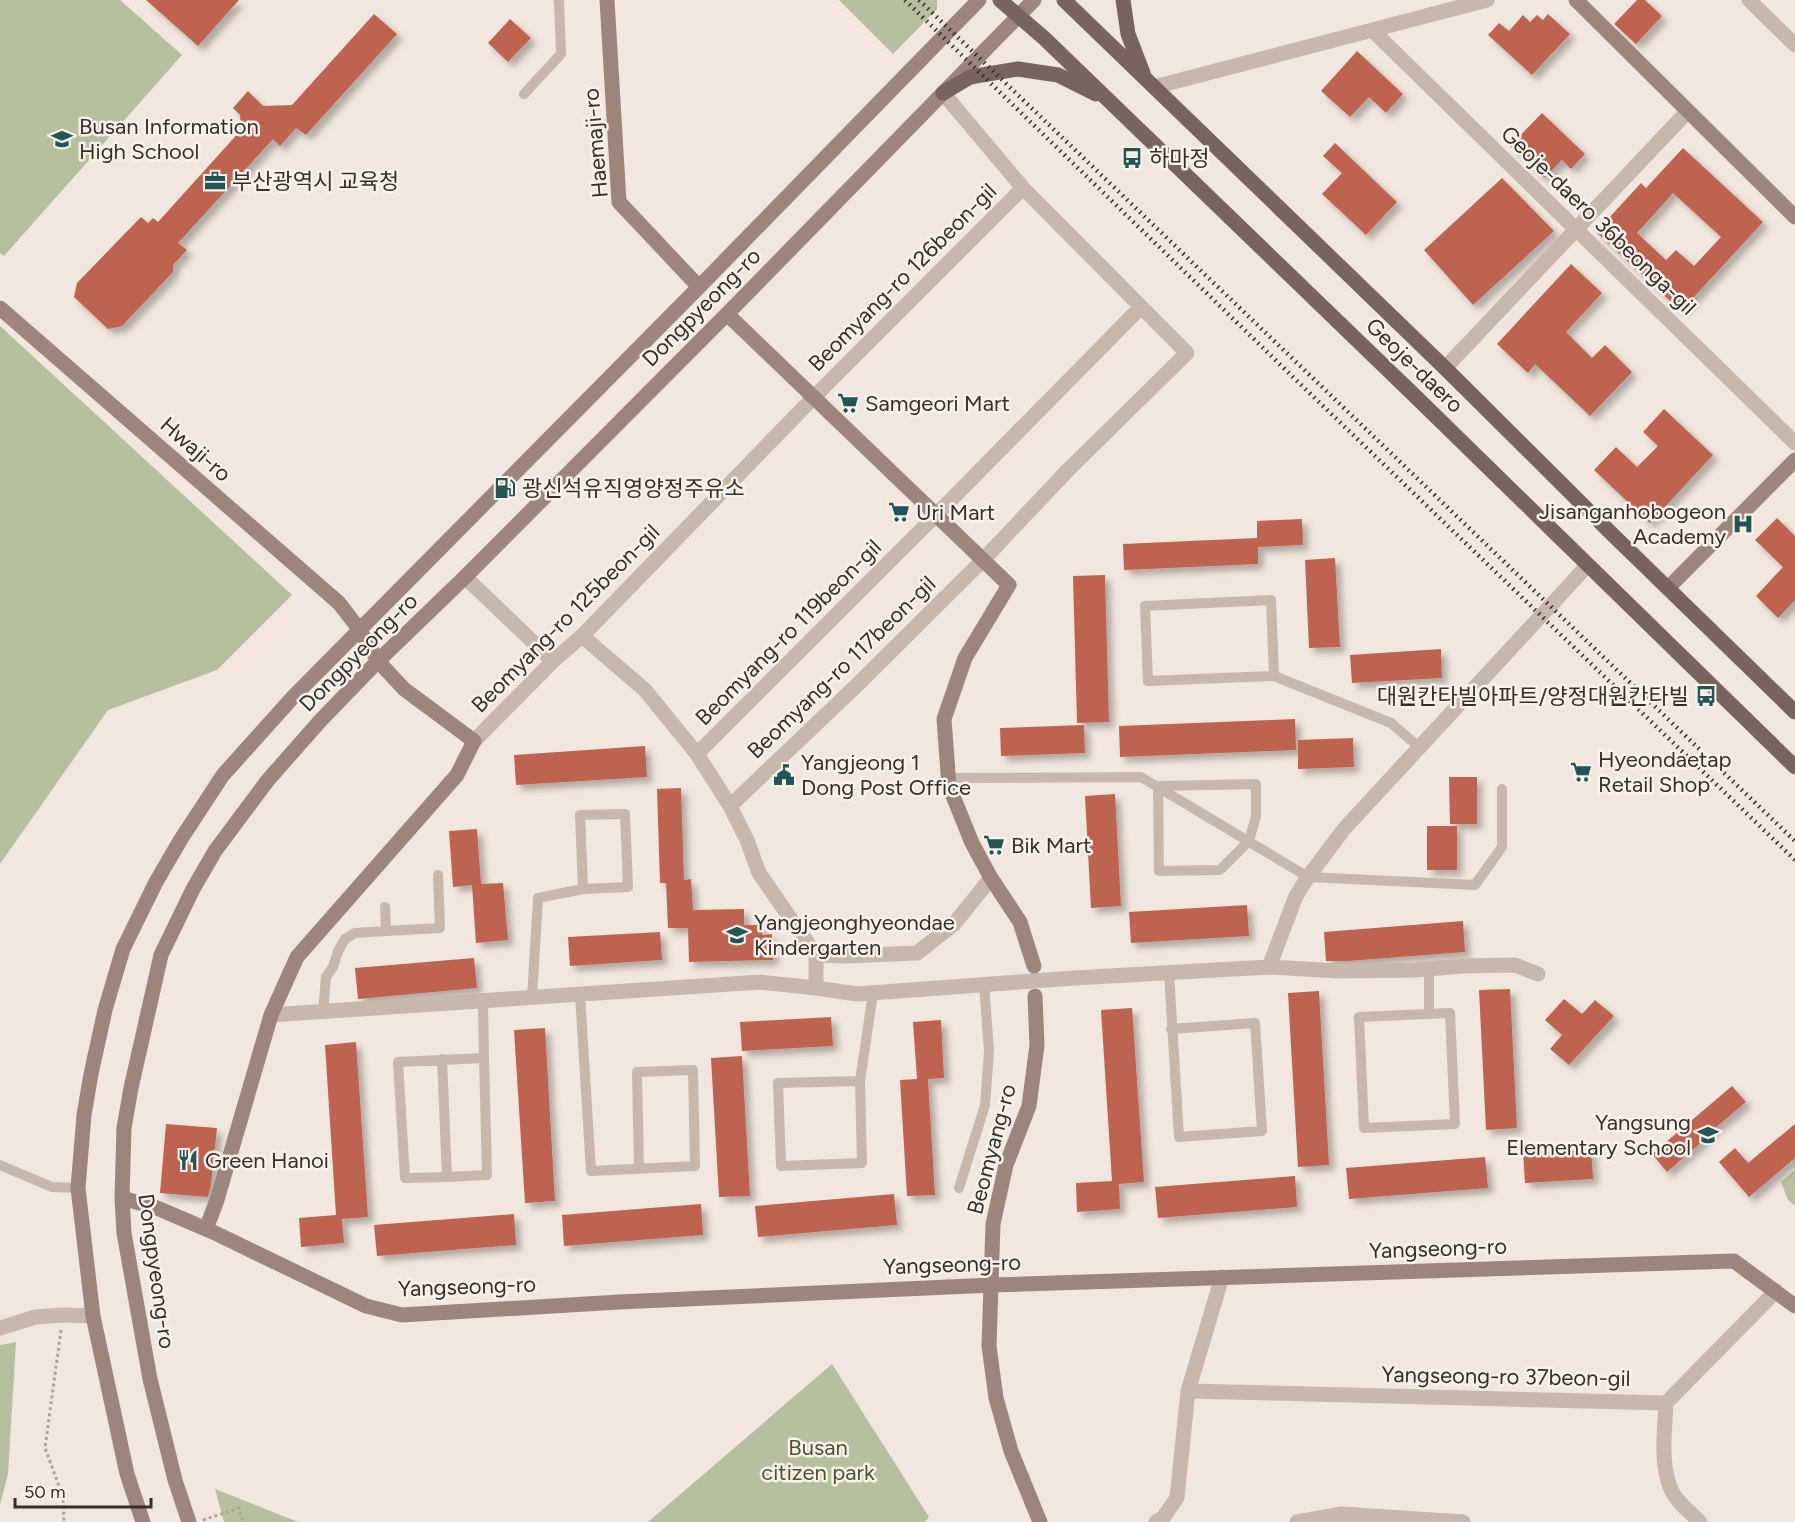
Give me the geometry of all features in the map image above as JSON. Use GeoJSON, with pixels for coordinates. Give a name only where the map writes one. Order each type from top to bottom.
{"type":"FeatureCollection","features":[{"type":"Feature","properties":{"kind":"main road","name":"Geoje-daero"},"geometry":{"type":"LineString","coordinates":[[1000,0],[1044,38],[1795,767]]}},
{"type":"Feature","properties":{"kind":"main road","name":"Geoje-daero"},"geometry":{"type":"LineString","coordinates":[[1064,0],[1445,368],[1795,712]]}},
{"type":"Feature","properties":{"kind":"main road"},"geometry":{"type":"LineString","coordinates":[[1123,0],[1128,33],[1150,83]]}},
{"type":"Feature","properties":{"kind":"main road"},"geometry":{"type":"LineString","coordinates":[[943,93],[970,77],[1018,69],[1058,75],[1107,99]]}},
{"type":"Feature","properties":{"kind":"street","name":"Haemaji-ro"},"geometry":{"type":"LineString","coordinates":[[607,0],[619,202],[699,287]]}},
{"type":"Feature","properties":{"kind":"street","name":"Dongpyeong-ro"},"geometry":{"type":"LineString","coordinates":[[143,1522],[127,1473],[93,1316],[78,1188],[84,1115],[105,1010],[123,950],[156,882],[181,839],[224,776],[294,696],[979,0]]}},
{"type":"Feature","properties":{"kind":"street","name":"Dongpyeong-ro"},"geometry":{"type":"LineString","coordinates":[[189,1522],[175,1480],[150,1379],[124,1233],[122,1198],[124,1128],[161,955],[193,889],[215,851],[268,780],[320,721],[727,314],[1034,0]]}},
{"type":"Feature","properties":{"kind":"street"},"geometry":{"type":"LineString","coordinates":[[1150,83],[1487,0]]}},
{"type":"Feature","properties":{"kind":"street"},"geometry":{"type":"LineString","coordinates":[[1576,0],[1795,217]]}},
{"type":"Feature","properties":{"kind":"street"},"geometry":{"type":"LineString","coordinates":[[1749,0],[1795,45]]}},
{"type":"Feature","properties":{"kind":"street"},"geometry":{"type":"LineString","coordinates":[[1779,29],[1795,25]]}},
{"type":"Feature","properties":{"kind":"street","name":"Geoje-daero 36beonga-gil"},"geometry":{"type":"LineString","coordinates":[[1372,30],[1795,443]]}},
{"type":"Feature","properties":{"kind":"street"},"geometry":{"type":"LineString","coordinates":[[943,93],[1023,188],[1141,307]]}},
{"type":"Feature","properties":{"kind":"street"},"geometry":{"type":"LineString","coordinates":[[1445,368],[1687,112]]}},
{"type":"Feature","properties":{"kind":"street","name":"Beomyang-ro 126beon-gil"},"geometry":{"type":"LineString","coordinates":[[813,398],[1023,188]]}},
{"type":"Feature","properties":{"kind":"street","name":"Beomyang-ro 117beon-gil"},"geometry":{"type":"LineString","coordinates":[[730,806],[855,687],[1186,353],[1141,307]]}},
{"type":"Feature","properties":{"kind":"street","name":"Beomyang-ro 119beon-gil"},"geometry":{"type":"LineString","coordinates":[[697,754],[936,516],[1141,307]]}},
{"type":"Feature","properties":{"kind":"street","name":"Hwaji-ro"},"geometry":{"type":"LineString","coordinates":[[0,308],[339,603],[378,661],[404,689],[474,741]]}},
{"type":"Feature","properties":{"kind":"street"},"geometry":{"type":"LineString","coordinates":[[727,314],[1009,585],[965,658],[944,720],[949,786],[972,843],[991,878],[1020,922],[1034,966]]}},
{"type":"Feature","properties":{"kind":"street","name":"Beomyang-ro 125beon-gil"},"geometry":{"type":"LineString","coordinates":[[474,741],[553,661],[582,636],[813,398]]}},
{"type":"Feature","properties":{"kind":"street"},"geometry":{"type":"LineString","coordinates":[[1668,588],[1795,460]]}},
{"type":"Feature","properties":{"kind":"street"},"geometry":{"type":"LineString","coordinates":[[1269,968],[1296,896],[1344,829],[1587,566]]}},
{"type":"Feature","properties":{"kind":"street"},"geometry":{"type":"LineString","coordinates":[[465,577],[553,661]]}},
{"type":"Feature","properties":{"kind":"street"},"geometry":{"type":"LineString","coordinates":[[582,636],[645,690],[697,754],[730,806],[747,840],[759,873],[816,955],[816,988]]}},
{"type":"Feature","properties":{"kind":"street"},"geometry":{"type":"LineString","coordinates":[[207,1229],[271,1015],[297,957],[457,775],[474,741]]}},
{"type":"Feature","properties":{"kind":"street"},"geometry":{"type":"LineString","coordinates":[[816,955],[847,956],[917,952],[954,924],[991,878]]}},
{"type":"Feature","properties":{"kind":"street"},"geometry":{"type":"LineString","coordinates":[[271,1015],[760,982],[857,994],[1074,978],[1269,968],[1338,971],[1515,965],[1538,974]]}},
{"type":"Feature","properties":{"kind":"street","name":"Beomyang-ro"},"geometry":{"type":"LineString","coordinates":[[1035,996],[1038,1045],[1029,1106],[1006,1166],[993,1224],[989,1346],[996,1398],[1011,1451],[1040,1522]]}},
{"type":"Feature","properties":{"kind":"street","name":"Yangseong-ro"},"geometry":{"type":"LineString","coordinates":[[122,1198],[157,1208],[207,1229],[366,1306],[402,1315],[619,1302],[992,1285],[1734,1262],[1795,1306]]}},
{"type":"Feature","properties":{"kind":"street"},"geometry":{"type":"LineString","coordinates":[[1156,1522],[1163,1518],[1177,1497],[1188,1391],[1222,1277]]}},
{"type":"Feature","properties":{"kind":"street"},"geometry":{"type":"LineString","coordinates":[[1700,1522],[1681,1504],[1670,1488],[1665,1462],[1665,1403],[1776,1291]]}},
{"type":"Feature","properties":{"kind":"street"},"geometry":{"type":"LineString","coordinates":[[0,1328],[35,1317],[93,1316]]}},
{"type":"Feature","properties":{"kind":"street","name":"Yangseong-ro 37beon-gil"},"geometry":{"type":"LineString","coordinates":[[1188,1391],[1665,1403]]}},
{"type":"Feature","properties":{"kind":"street"},"geometry":{"type":"LineString","coordinates":[[1297,1522],[1342,1515],[1463,1522]]}},
{"type":"Feature","properties":{"kind":"lane"},"geometry":{"type":"LineString","coordinates":[[524,94],[561,54],[559,0]]}},
{"type":"Feature","properties":{"kind":"lane"},"geometry":{"type":"LineString","coordinates":[[1274,676],[1271,600],[1145,606],[1148,681],[1274,676],[1391,723],[1420,748]]}},
{"type":"Feature","properties":{"kind":"lane"},"geometry":{"type":"LineString","coordinates":[[948,778],[1142,777],[1308,877],[1475,885],[1502,847],[1502,789]]}},
{"type":"Feature","properties":{"kind":"lane"},"geometry":{"type":"LineString","coordinates":[[1256,784],[1256,816],[1249,841],[1220,870],[1159,872],[1158,786],[1256,784]]}},
{"type":"Feature","properties":{"kind":"lane"},"geometry":{"type":"LineString","coordinates":[[532,998],[538,898],[583,889],[628,887],[625,814],[580,815],[583,889]]}},
{"type":"Feature","properties":{"kind":"lane"},"geometry":{"type":"LineString","coordinates":[[323,1012],[326,977],[345,939],[355,933],[440,928],[438,875]]}},
{"type":"Feature","properties":{"kind":"lane"},"geometry":{"type":"LineString","coordinates":[[385,908],[386,931]]}},
{"type":"Feature","properties":{"kind":"lane"},"geometry":{"type":"LineString","coordinates":[[1429,969],[1429,1014]]}},
{"type":"Feature","properties":{"kind":"lane"},"geometry":{"type":"LineString","coordinates":[[1169,973],[1171,1029],[1179,1137],[1262,1131],[1255,1023],[1171,1029]]}},
{"type":"Feature","properties":{"kind":"lane"},"geometry":{"type":"LineString","coordinates":[[959,1188],[985,1105],[989,1051],[984,984]]}},
{"type":"Feature","properties":{"kind":"lane"},"geometry":{"type":"LineString","coordinates":[[860,1081],[778,1083],[780,1166],[862,1163],[860,1081],[873,993]]}},
{"type":"Feature","properties":{"kind":"lane"},"geometry":{"type":"LineString","coordinates":[[580,994],[591,1171],[695,1166],[693,1070],[637,1072],[639,1168]]}},
{"type":"Feature","properties":{"kind":"lane"},"geometry":{"type":"LineString","coordinates":[[483,1001],[487,1175],[405,1178],[398,1062],[484,1058]]}},
{"type":"Feature","properties":{"kind":"lane"},"geometry":{"type":"LineString","coordinates":[[1450,1013],[1455,1124],[1364,1128],[1359,1017],[1429,1014],[1450,1013]]}},
{"type":"Feature","properties":{"kind":"lane"},"geometry":{"type":"LineString","coordinates":[[442,1059],[447,1177]]}},
{"type":"Feature","properties":{"kind":"lane"},"geometry":{"type":"LineString","coordinates":[[0,1165],[52,1187],[78,1188]]}},
{"type":"Feature","properties":{"kind":"path"},"geometry":{"type":"LineString","coordinates":[[63,1316],[45,1448],[63,1497],[64,1522]]}},
{"type":"Feature","properties":{"kind":"path"},"geometry":{"type":"LineString","coordinates":[[196,1522],[239,1508],[243,1522]]}},
{"type":"Feature","properties":{"kind":"green space","name":"Busan Information High School"},"geometry":{"type":"Polygon","coordinates":[[[0,0],[120,0],[182,55],[4,256],[0,253],[0,0]]]}},
{"type":"Feature","properties":{"kind":"green space"},"geometry":{"type":"Polygon","coordinates":[[[839,0],[937,0],[937,9],[893,54],[839,0]]]}},
{"type":"Feature","properties":{"kind":"green space"},"geometry":{"type":"Polygon","coordinates":[[[0,326],[292,595],[217,670],[108,710],[0,864],[0,326]]]}},
{"type":"Feature","properties":{"kind":"green space"},"geometry":{"type":"Polygon","coordinates":[[[1795,1170],[1795,1206],[1788,1200],[1781,1182],[1795,1170]]]}},
{"type":"Feature","properties":{"kind":"green space"},"geometry":{"type":"Polygon","coordinates":[[[16,1342],[8,1474],[0,1505],[0,1345],[16,1342]]]}},
{"type":"Feature","properties":{"kind":"green space","name":"Busan citizen park"},"geometry":{"type":"Polygon","coordinates":[[[832,1364],[929,1517],[925,1522],[648,1522],[832,1364]]]}},
{"type":"Feature","properties":{"kind":"green space"},"geometry":{"type":"Polygon","coordinates":[[[215,1489],[298,1522],[224,1522],[215,1489]]]}},
{"type":"Feature","properties":{"kind":"building"},"geometry":{"type":"Polygon","coordinates":[[[146,0],[239,0],[198,46],[146,0]]]}},
{"type":"Feature","properties":{"kind":"building"},"geometry":{"type":"Polygon","coordinates":[[[1637,0],[1645,0],[1662,16],[1636,44],[1614,24],[1637,0]]]}},
{"type":"Feature","properties":{"kind":"building","name":"부산광역시 교육청"},"geometry":{"type":"Polygon","coordinates":[[[374,14],[397,34],[306,135],[296,128],[280,146],[273,139],[178,243],[187,250],[173,265],[173,272],[122,326],[108,329],[74,297],[77,283],[141,217],[148,223],[153,218],[158,222],[241,130],[240,115],[233,108],[248,91],[263,106],[292,105],[374,14]]]}},
{"type":"Feature","properties":{"kind":"building"},"geometry":{"type":"Polygon","coordinates":[[[1548,14],[1570,34],[1532,75],[1488,35],[1499,23],[1509,31],[1523,15],[1530,22],[1537,15],[1543,20],[1548,14]]]}},
{"type":"Feature","properties":{"kind":"building"},"geometry":{"type":"Polygon","coordinates":[[[510,19],[531,38],[508,62],[488,43],[510,19]]]}},
{"type":"Feature","properties":{"kind":"building"},"geometry":{"type":"Polygon","coordinates":[[[1357,51],[1403,94],[1386,113],[1369,97],[1350,117],[1321,91],[1357,51]]]}},
{"type":"Feature","properties":{"kind":"building"},"geometry":{"type":"Polygon","coordinates":[[[1542,113],[1585,154],[1571,169],[1562,160],[1544,178],[1510,146],[1542,113]]]}},
{"type":"Feature","properties":{"kind":"building"},"geometry":{"type":"Polygon","coordinates":[[[1335,143],[1397,202],[1366,235],[1322,194],[1342,173],[1323,156],[1335,143]]]}},
{"type":"Feature","properties":{"kind":"building"},"geometry":{"type":"Polygon","coordinates":[[[1683,148],[1763,222],[1681,311],[1596,232],[1641,183],[1646,188],[1683,148]],[[1673,193],[1637,233],[1666,260],[1676,250],[1694,266],[1721,237],[1673,193]]]}},
{"type":"Feature","properties":{"kind":"building"},"geometry":{"type":"Polygon","coordinates":[[[1502,178],[1554,231],[1473,305],[1424,250],[1502,178]]]}},
{"type":"Feature","properties":{"kind":"building"},"geometry":{"type":"Polygon","coordinates":[[[1571,264],[1602,293],[1566,332],[1592,358],[1605,345],[1632,372],[1590,416],[1535,364],[1528,373],[1497,344],[1571,264]]]}},
{"type":"Feature","properties":{"kind":"building"},"geometry":{"type":"Polygon","coordinates":[[[1664,409],[1713,455],[1650,523],[1594,470],[1616,447],[1637,467],[1658,446],[1643,432],[1664,409]]]}},
{"type":"Feature","properties":{"kind":"building"},"geometry":{"type":"Polygon","coordinates":[[[1777,518],[1795,536],[1795,600],[1778,618],[1756,596],[1783,567],[1755,540],[1777,518]]]}},
{"type":"Feature","properties":{"kind":"building"},"geometry":{"type":"Polygon","coordinates":[[[1302,519],[1303,545],[1258,547],[1258,564],[1124,570],[1123,544],[1257,538],[1257,521],[1302,519]]]}},
{"type":"Feature","properties":{"kind":"building"},"geometry":{"type":"Polygon","coordinates":[[[1335,558],[1340,647],[1309,648],[1305,560],[1335,558]]]}},
{"type":"Feature","properties":{"kind":"building"},"geometry":{"type":"Polygon","coordinates":[[[1105,575],[1109,722],[1077,723],[1073,576],[1105,575]]]}},
{"type":"Feature","properties":{"kind":"building"},"geometry":{"type":"Polygon","coordinates":[[[1441,649],[1442,678],[1352,683],[1350,655],[1441,649]]]}},
{"type":"Feature","properties":{"kind":"building"},"geometry":{"type":"Polygon","coordinates":[[[1295,719],[1296,750],[1120,757],[1119,726],[1295,719]]]}},
{"type":"Feature","properties":{"kind":"building"},"geometry":{"type":"Polygon","coordinates":[[[1084,725],[1085,753],[1001,756],[1000,728],[1084,725]]]}},
{"type":"Feature","properties":{"kind":"building"},"geometry":{"type":"Polygon","coordinates":[[[1353,738],[1354,767],[1298,769],[1298,740],[1353,738]]]}},
{"type":"Feature","properties":{"kind":"building"},"geometry":{"type":"Polygon","coordinates":[[[645,746],[647,777],[516,785],[514,755],[645,746]]]}},
{"type":"Feature","properties":{"kind":"building"},"geometry":{"type":"Polygon","coordinates":[[[1449,777],[1477,777],[1477,824],[1450,824],[1449,777]]]}},
{"type":"Feature","properties":{"kind":"building"},"geometry":{"type":"Polygon","coordinates":[[[681,788],[684,880],[691,879],[693,910],[744,909],[744,925],[762,925],[762,935],[772,934],[773,960],[689,962],[688,928],[668,928],[666,883],[660,883],[657,789],[681,788]]]}},
{"type":"Feature","properties":{"kind":"building"},"geometry":{"type":"Polygon","coordinates":[[[1115,794],[1121,906],[1091,908],[1085,796],[1115,794]]]}},
{"type":"Feature","properties":{"kind":"building"},"geometry":{"type":"Polygon","coordinates":[[[1427,826],[1457,826],[1457,870],[1427,870],[1427,826]]]}},
{"type":"Feature","properties":{"kind":"building"},"geometry":{"type":"Polygon","coordinates":[[[477,829],[481,884],[503,883],[508,940],[476,943],[472,885],[453,887],[449,831],[477,829]]]}},
{"type":"Feature","properties":{"kind":"building"},"geometry":{"type":"Polygon","coordinates":[[[1247,905],[1249,936],[1131,943],[1129,912],[1247,905]]]}},
{"type":"Feature","properties":{"kind":"building"},"geometry":{"type":"Polygon","coordinates":[[[1463,921],[1465,952],[1326,961],[1324,932],[1463,921]]]}},
{"type":"Feature","properties":{"kind":"building"},"geometry":{"type":"Polygon","coordinates":[[[660,932],[662,960],[570,966],[568,937],[660,932]]]}},
{"type":"Feature","properties":{"kind":"building"},"geometry":{"type":"Polygon","coordinates":[[[474,958],[477,988],[358,999],[355,968],[474,958]]]}},
{"type":"Feature","properties":{"kind":"building"},"geometry":{"type":"Polygon","coordinates":[[[1510,989],[1517,1128],[1486,1130],[1479,990],[1510,989]]]}},
{"type":"Feature","properties":{"kind":"building"},"geometry":{"type":"Polygon","coordinates":[[[1319,991],[1329,1165],[1298,1167],[1288,993],[1319,991]]]}},
{"type":"Feature","properties":{"kind":"building"},"geometry":{"type":"Polygon","coordinates":[[[1564,999],[1582,1014],[1595,1000],[1614,1016],[1569,1065],[1550,1049],[1562,1035],[1545,1020],[1564,999]]]}},
{"type":"Feature","properties":{"kind":"building"},"geometry":{"type":"Polygon","coordinates":[[[1132,1008],[1144,1182],[1119,1184],[1120,1209],[1077,1212],[1076,1183],[1112,1181],[1101,1010],[1132,1008]]]}},
{"type":"Feature","properties":{"kind":"building"},"geometry":{"type":"Polygon","coordinates":[[[831,1017],[833,1046],[742,1051],[740,1022],[831,1017]]]}},
{"type":"Feature","properties":{"kind":"building"},"geometry":{"type":"Polygon","coordinates":[[[941,1020],[944,1078],[928,1079],[935,1195],[907,1196],[900,1080],[917,1079],[913,1022],[941,1020]]]}},
{"type":"Feature","properties":{"kind":"building"},"geometry":{"type":"Polygon","coordinates":[[[545,1028],[555,1201],[525,1203],[514,1030],[545,1028]]]}},
{"type":"Feature","properties":{"kind":"building"},"geometry":{"type":"Polygon","coordinates":[[[356,1042],[368,1217],[342,1219],[344,1243],[301,1247],[299,1218],[336,1215],[325,1045],[356,1042]]]}},
{"type":"Feature","properties":{"kind":"building"},"geometry":{"type":"Polygon","coordinates":[[[742,1056],[750,1196],[719,1197],[711,1058],[742,1056]]]}},
{"type":"Feature","properties":{"kind":"building"},"geometry":{"type":"Polygon","coordinates":[[[1732,1086],[1746,1102],[1667,1172],[1652,1154],[1732,1086]]]}},
{"type":"Feature","properties":{"kind":"building","name":"Green Hanoi"},"geometry":{"type":"Polygon","coordinates":[[[166,1124],[217,1128],[208,1197],[160,1193],[166,1124]]]}},
{"type":"Feature","properties":{"kind":"building"},"geometry":{"type":"Polygon","coordinates":[[[1795,1124],[1795,1158],[1749,1197],[1719,1162],[1735,1148],[1748,1163],[1795,1124]]]}},
{"type":"Feature","properties":{"kind":"building"},"geometry":{"type":"Polygon","coordinates":[[[1591,1149],[1593,1179],[1525,1183],[1523,1152],[1591,1149]]]}},
{"type":"Feature","properties":{"kind":"building"},"geometry":{"type":"Polygon","coordinates":[[[1485,1157],[1488,1188],[1349,1199],[1346,1168],[1485,1157]]]}},
{"type":"Feature","properties":{"kind":"building"},"geometry":{"type":"Polygon","coordinates":[[[1295,1176],[1297,1207],[1158,1218],[1155,1187],[1295,1176]]]}},
{"type":"Feature","properties":{"kind":"building"},"geometry":{"type":"Polygon","coordinates":[[[894,1194],[897,1225],[758,1237],[755,1206],[894,1194]]]}},
{"type":"Feature","properties":{"kind":"building"},"geometry":{"type":"Polygon","coordinates":[[[701,1204],[703,1235],[564,1246],[562,1215],[701,1204]]]}},
{"type":"Feature","properties":{"kind":"building"},"geometry":{"type":"Polygon","coordinates":[[[514,1214],[516,1245],[377,1256],[374,1225],[514,1214]]]}},
{"type":"Feature","properties":{"kind":"railway"},"geometry":{"type":"LineString","coordinates":[[905,0],[1795,860]]}},
{"type":"Feature","properties":{"kind":"railway"},"geometry":{"type":"LineString","coordinates":[[919,0],[1795,841]]}},
{"type":"Feature","properties":{"kind":"place","name":"Busan Information High School"},"geometry":{"type":"Point","coordinates":[62,139]}},
{"type":"Feature","properties":{"kind":"place","name":"하마정"},"geometry":{"type":"Point","coordinates":[1132,158]}},
{"type":"Feature","properties":{"kind":"place","name":"부산광역시 교육청"},"geometry":{"type":"Point","coordinates":[215,181]}},
{"type":"Feature","properties":{"kind":"place","name":"Samgeori Mart"},"geometry":{"type":"Point","coordinates":[848,403]}},
{"type":"Feature","properties":{"kind":"place","name":"광신석유직영양정주유소"},"geometry":{"type":"Point","coordinates":[505,488]}},
{"type":"Feature","properties":{"kind":"place","name":"Uri Mart"},"geometry":{"type":"Point","coordinates":[899,512]}},
{"type":"Feature","properties":{"kind":"place","name":"Jisanganhobogeon Academy"},"geometry":{"type":"Point","coordinates":[1743,524]}},
{"type":"Feature","properties":{"kind":"place","name":"대원칸타빌아파트/양정대원칸타빌"},"geometry":{"type":"Point","coordinates":[1706,696]}},
{"type":"Feature","properties":{"kind":"place","name":"Hyeondaetap Retail Shop"},"geometry":{"type":"Point","coordinates":[1581,772]}},
{"type":"Feature","properties":{"kind":"place","name":"Yangjeong 1 Dong Post Office"},"geometry":{"type":"Point","coordinates":[784,775]}},
{"type":"Feature","properties":{"kind":"place","name":"Bik Mart"},"geometry":{"type":"Point","coordinates":[994,845]}},
{"type":"Feature","properties":{"kind":"place","name":"Yangjeonghyeondae Kindergarten"},"geometry":{"type":"Point","coordinates":[737,935]}},
{"type":"Feature","properties":{"kind":"place","name":"Yangsung Elementary School"},"geometry":{"type":"Point","coordinates":[1708,1135]}},
{"type":"Feature","properties":{"kind":"place","name":"Green Hanoi"},"geometry":{"type":"Point","coordinates":[188,1160]}}]}
